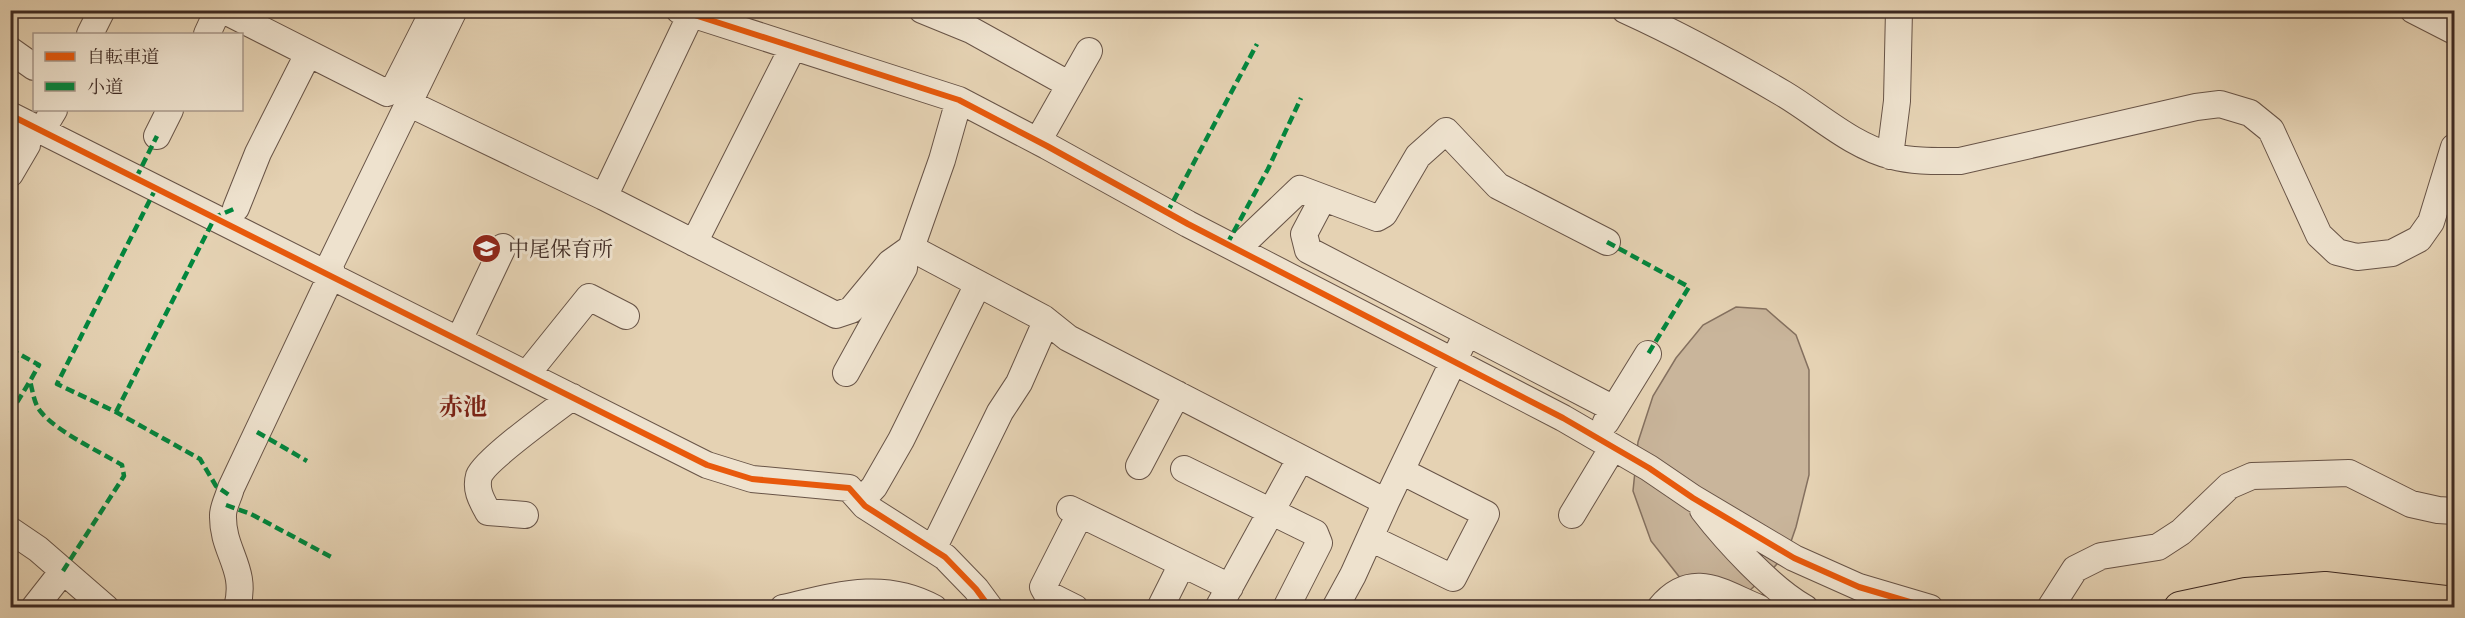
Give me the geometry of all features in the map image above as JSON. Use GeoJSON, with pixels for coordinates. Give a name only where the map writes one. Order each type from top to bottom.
{"type":"FeatureCollection","features":[{"type":"Feature","properties":{"kind":"main road"},"geometry":{"type":"LineString","coordinates":[[2180,608],[2245,601],[2325,588],[2454,603]]}},
{"type":"Feature","properties":{"kind":"street"},"geometry":{"type":"LineString","coordinates":[[90,33],[102,10]]}},
{"type":"Feature","properties":{"kind":"street"},"geometry":{"type":"LineString","coordinates":[[208,33],[221,10],[387,93],[396,85],[434,10]]}},
{"type":"Feature","properties":{"kind":"street"},"geometry":{"type":"LineString","coordinates":[[237,608],[242,591],[240,576],[226,539],[223,513],[236,479],[331,276],[331,263],[454,10]]}},
{"type":"Feature","properties":{"kind":"street"},"geometry":{"type":"LineString","coordinates":[[922,10],[971,30],[1070,85]]}},
{"type":"Feature","properties":{"kind":"street"},"geometry":{"type":"LineString","coordinates":[[1626,10],[1671,31],[1786,95],[1860,144],[1890,156],[1923,162],[1960,160],[2196,106],[2220,104],[2250,113],[2271,130],[2319,235],[2337,252],[2357,256],[2392,253],[2419,239],[2431,222],[2454,147]]}},
{"type":"Feature","properties":{"kind":"street"},"geometry":{"type":"LineString","coordinates":[[1890,156],[1897,101],[1899,10]]}},
{"type":"Feature","properties":{"kind":"street"},"geometry":{"type":"LineString","coordinates":[[2413,10],[2454,31]]}},
{"type":"Feature","properties":{"kind":"street"},"geometry":{"type":"LineString","coordinates":[[604,197],[688,11],[959,100],[1605,442],[1794,558],[1859,587],[1930,608]]}},
{"type":"Feature","properties":{"kind":"street"},"geometry":{"type":"LineString","coordinates":[[694,243],[793,47]]}},
{"type":"Feature","properties":{"kind":"street"},"geometry":{"type":"LineString","coordinates":[[10,50],[33,66]]}},
{"type":"Feature","properties":{"kind":"street"},"geometry":{"type":"LineString","coordinates":[[1038,141],[1089,51]]}},
{"type":"Feature","properties":{"kind":"street"},"geometry":{"type":"LineString","coordinates":[[236,208],[258,153],[308,54]]}},
{"type":"Feature","properties":{"kind":"street"},"geometry":{"type":"LineString","coordinates":[[846,373],[904,268],[908,250],[942,160],[959,100]]}},
{"type":"Feature","properties":{"kind":"street"},"geometry":{"type":"LineString","coordinates":[[410,104],[604,197],[836,315],[851,310],[890,263],[908,250]]}},
{"type":"Feature","properties":{"kind":"street"},"geometry":{"type":"LineString","coordinates":[[157,136],[170,111]]}},
{"type":"Feature","properties":{"kind":"street"},"geometry":{"type":"LineString","coordinates":[[10,174],[27,145],[28,126],[707,465],[752,479],[849,488],[861,501],[945,557],[976,589],[990,608]]}},
{"type":"Feature","properties":{"kind":"street"},"geometry":{"type":"LineString","coordinates":[[1237,249],[1300,189],[1377,218],[1384,214],[1418,156],[1446,131],[1498,186],[1607,242]]}},
{"type":"Feature","properties":{"kind":"street"},"geometry":{"type":"LineString","coordinates":[[1323,198],[1304,234],[1308,250],[1614,409]]}},
{"type":"Feature","properties":{"kind":"street"},"geometry":{"type":"LineString","coordinates":[[459,340],[503,246]]}},
{"type":"Feature","properties":{"kind":"street"},"geometry":{"type":"LineString","coordinates":[[908,250],[1048,322],[1068,338],[1386,502]]}},
{"type":"Feature","properties":{"kind":"street"},"geometry":{"type":"LineString","coordinates":[[861,501],[874,487],[901,440],[978,284]]}},
{"type":"Feature","properties":{"kind":"street"},"geometry":{"type":"LineString","coordinates":[[527,374],[589,297],[626,316]]}},
{"type":"Feature","properties":{"kind":"street"},"geometry":{"type":"LineString","coordinates":[[933,549],[1000,412],[1019,383],[1048,322]]}},
{"type":"Feature","properties":{"kind":"street"},"geometry":{"type":"LineString","coordinates":[[1335,608],[1467,333]]}},
{"type":"Feature","properties":{"kind":"street"},"geometry":{"type":"LineString","coordinates":[[1572,515],[1605,442],[1614,409],[1648,354]]}},
{"type":"Feature","properties":{"kind":"street"},"geometry":{"type":"LineString","coordinates":[[1139,466],[1177,394]]}},
{"type":"Feature","properties":{"kind":"street"},"geometry":{"type":"LineString","coordinates":[[525,515],[488,512],[478,491],[480,475],[507,448],[572,397]]}},
{"type":"Feature","properties":{"kind":"street"},"geometry":{"type":"LineString","coordinates":[[1075,608],[1047,594],[1043,587],[1075,511],[1182,564],[1222,602],[1300,459]]}},
{"type":"Feature","properties":{"kind":"street"},"geometry":{"type":"LineString","coordinates":[[1184,469],[1315,533],[1319,543],[1286,608]]}},
{"type":"Feature","properties":{"kind":"street"},"geometry":{"type":"LineString","coordinates":[[1370,538],[1453,578],[1486,514],[1401,471]]}},
{"type":"Feature","properties":{"kind":"street"},"geometry":{"type":"LineString","coordinates":[[2050,608],[2076,569],[2101,556],[2158,547],[2181,531],[2229,486],[2252,476],[2349,473],[2410,504],[2454,511]]}},
{"type":"Feature","properties":{"kind":"street"},"geometry":{"type":"LineString","coordinates":[[1694,498],[1724,537],[1796,606]]}},
{"type":"Feature","properties":{"kind":"street"},"geometry":{"type":"LineString","coordinates":[[10,530],[106,608]]}},
{"type":"Feature","properties":{"kind":"street"},"geometry":{"type":"LineString","coordinates":[[1160,608],[1182,564]]}},
{"type":"Feature","properties":{"kind":"street"},"geometry":{"type":"LineString","coordinates":[[34,608],[63,571]]}},
{"type":"Feature","properties":{"kind":"street"},"geometry":{"type":"LineString","coordinates":[[1660,608],[1665,601],[1682,590],[1700,585],[1759,608]]}},
{"type":"Feature","properties":{"kind":"street"},"geometry":{"type":"LineString","coordinates":[[783,608],[854,592],[880,591],[923,602],[934,608]]}},
{"type":"Feature","properties":{"kind":"shaded area"},"geometry":{"type":"Polygon","coordinates":[[[1736,307],[1766,309],[1796,335],[1809,370],[1809,475],[1796,527],[1787,553],[1740,599],[1681,579],[1651,541],[1633,491],[1638,442],[1653,396],[1676,358],[1703,325],[1736,307]]]}},
{"type":"Feature","properties":{"kind":"marked path"},"geometry":{"type":"LineString","coordinates":[[1167,213],[1257,44]]}},
{"type":"Feature","properties":{"kind":"marked path"},"geometry":{"type":"LineString","coordinates":[[1227,244],[1268,169],[1301,98]]}},
{"type":"Feature","properties":{"kind":"marked path"},"geometry":{"type":"LineString","coordinates":[[136,178],[157,136]]}},
{"type":"Feature","properties":{"kind":"marked path"},"geometry":{"type":"LineString","coordinates":[[156,188],[57,384],[116,412],[200,459],[216,486],[229,495]]}},
{"type":"Feature","properties":{"kind":"marked path"},"geometry":{"type":"LineString","coordinates":[[116,412],[215,217],[236,208]]}},
{"type":"Feature","properties":{"kind":"marked path"},"geometry":{"type":"LineString","coordinates":[[1607,242],[1689,287],[1648,354]]}},
{"type":"Feature","properties":{"kind":"marked path"},"geometry":{"type":"LineString","coordinates":[[10,349],[39,365],[30,381],[34,398],[41,412],[67,434],[122,465],[124,476],[63,571]]}},
{"type":"Feature","properties":{"kind":"marked path"},"geometry":{"type":"LineString","coordinates":[[10,414],[30,381]]}},
{"type":"Feature","properties":{"kind":"marked path"},"geometry":{"type":"LineString","coordinates":[[257,432],[307,461]]}},
{"type":"Feature","properties":{"kind":"marked path"},"geometry":{"type":"LineString","coordinates":[[226,505],[251,514],[333,558]]}},
{"type":"Feature","properties":{"kind":"cycle path"},"geometry":{"type":"LineString","coordinates":[[679,10],[959,100],[1188,224],[1563,418],[1649,468],[1693,498],[1794,558],[1859,587],[1930,608]]}},
{"type":"Feature","properties":{"kind":"cycle path"},"geometry":{"type":"LineString","coordinates":[[10,115],[707,465],[752,479],[849,488],[865,506],[945,557],[976,589],[990,608]]}},
{"type":"Feature","properties":{"kind":"place","name":"中尾保育所"},"geometry":{"type":"Point","coordinates":[487,249]}},
{"type":"Feature","properties":{"kind":"district","name":"赤池"},"geometry":{"type":"Point","coordinates":[463,407]}}]}
